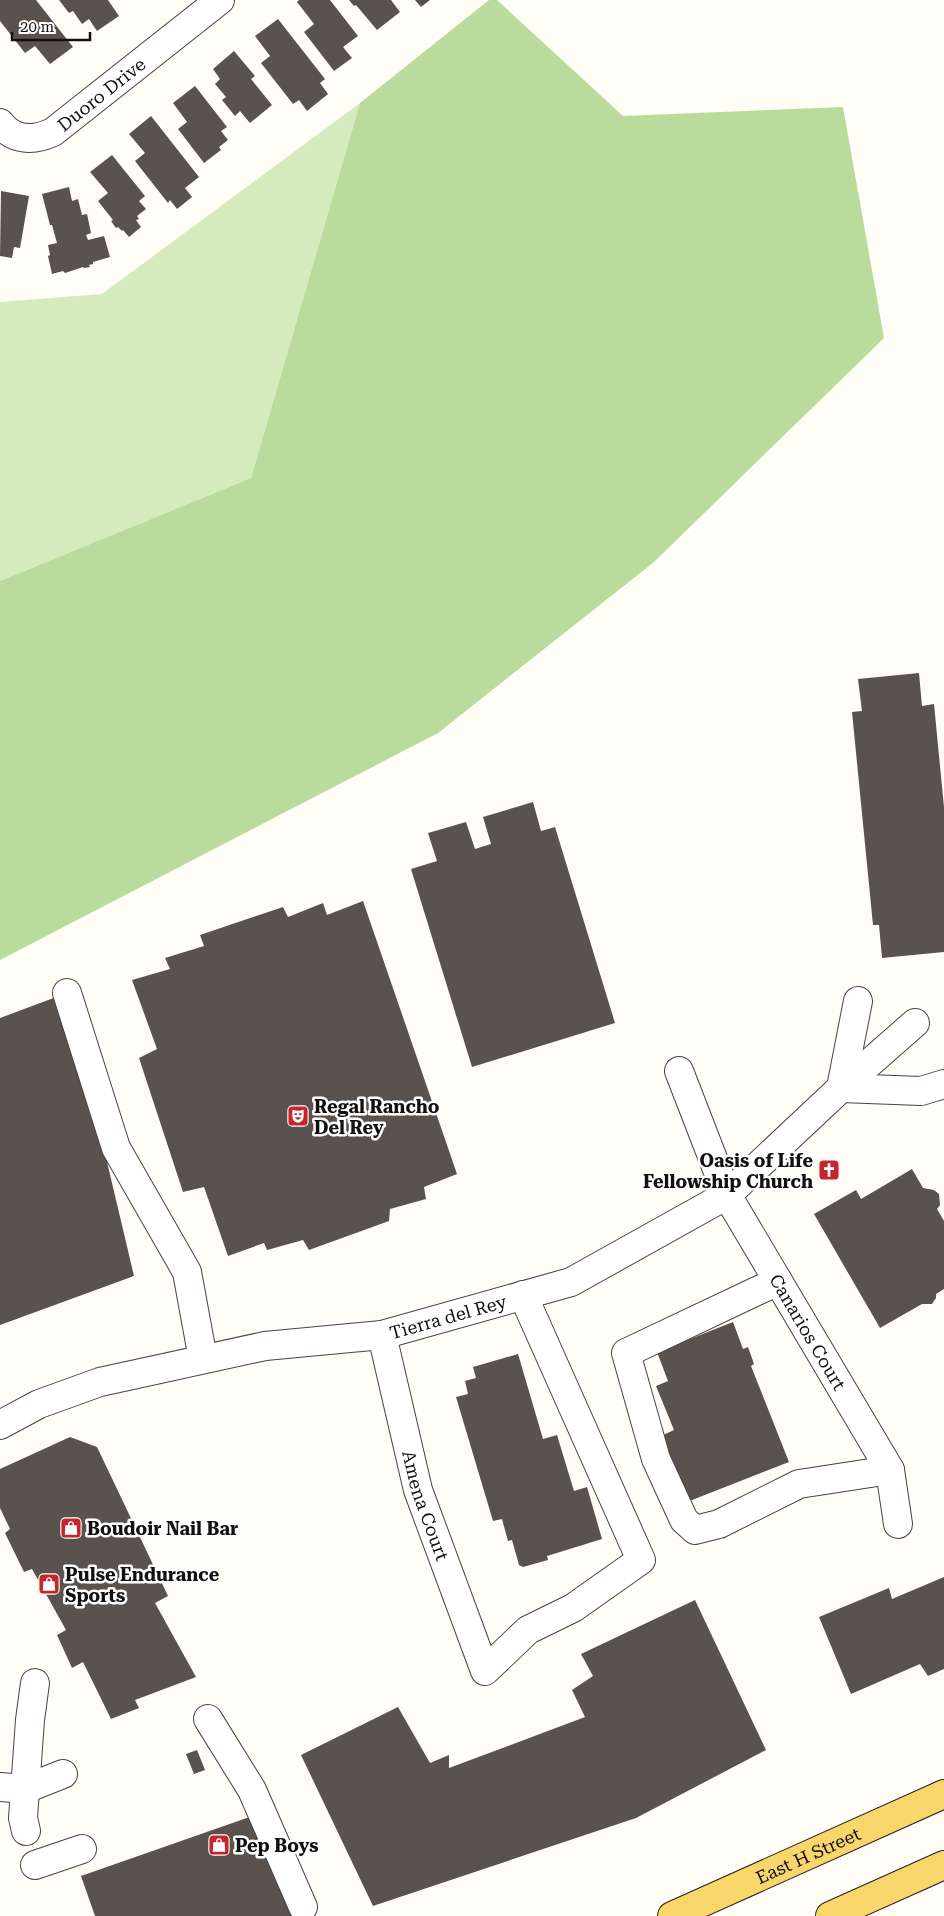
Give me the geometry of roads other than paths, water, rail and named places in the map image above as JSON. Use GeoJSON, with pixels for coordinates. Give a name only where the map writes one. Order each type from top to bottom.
{"type":"FeatureCollection","features":[{"type":"Feature","properties":{"kind":"main road","name":"East H Street"},"geometry":{"type":"LineString","coordinates":[[672,1916],[944,1794]]}},
{"type":"Feature","properties":{"kind":"main road"},"geometry":{"type":"LineString","coordinates":[[830,1916],[944,1865]]}},
{"type":"Feature","properties":{"kind":"street","name":"Duoro Drive"},"geometry":{"type":"LineString","coordinates":[[0,122],[10,132],[19,137],[31,139],[53,132],[220,0]]}},
{"type":"Feature","properties":{"kind":"street"},"geometry":{"type":"LineString","coordinates":[[67,993],[116,1148],[187,1272],[203,1359]]}},
{"type":"Feature","properties":{"kind":"street"},"geometry":{"type":"LineString","coordinates":[[858,1000],[841,1088],[921,1091],[944,1084]]}},
{"type":"Feature","properties":{"kind":"street","name":"Tierra del Rey"},"geometry":{"type":"LineString","coordinates":[[0,1425],[39,1404],[100,1382],[265,1346],[382,1335],[571,1282],[727,1195],[841,1088],[915,1023]]}},
{"type":"Feature","properties":{"kind":"street","name":"Canarios Court"},"geometry":{"type":"LineString","coordinates":[[679,1071],[727,1195],[890,1470]]}},
{"type":"Feature","properties":{"kind":"street"},"geometry":{"type":"LineString","coordinates":[[778,1281],[626,1353],[656,1459],[684,1520],[695,1530],[719,1524],[799,1484],[890,1470],[898,1524]]}},
{"type":"Feature","properties":{"kind":"street","name":"Amena Court"},"geometry":{"type":"LineString","coordinates":[[382,1335],[418,1490],[485,1671],[528,1630],[573,1608],[641,1560],[524,1295]]}},
{"type":"Feature","properties":{"kind":"street"},"geometry":{"type":"LineString","coordinates":[[26,1831],[13,1788],[30,1720],[35,1683]]}},
{"type":"Feature","properties":{"kind":"street"},"geometry":{"type":"LineString","coordinates":[[208,1719],[252,1790],[303,1908]]}},
{"type":"Feature","properties":{"kind":"street"},"geometry":{"type":"LineString","coordinates":[[13,1788],[63,1774]]}},
{"type":"Feature","properties":{"kind":"street"},"geometry":{"type":"LineString","coordinates":[[35,1865],[82,1849]]}},
{"type":"Feature","properties":{"kind":"place","name":"Regal Rancho Del Rey"},"geometry":{"type":"Point","coordinates":[298,1116]}},
{"type":"Feature","properties":{"kind":"place","name":"Oasis of Life Fellowship Church"},"geometry":{"type":"Point","coordinates":[829,1170]}},
{"type":"Feature","properties":{"kind":"place","name":"Boudoir Nail Bar"},"geometry":{"type":"Point","coordinates":[71,1528]}},
{"type":"Feature","properties":{"kind":"place","name":"Pulse Endurance Sports"},"geometry":{"type":"Point","coordinates":[49,1584]}},
{"type":"Feature","properties":{"kind":"place","name":"Pep Boys"},"geometry":{"type":"Point","coordinates":[219,1845]}}]}
